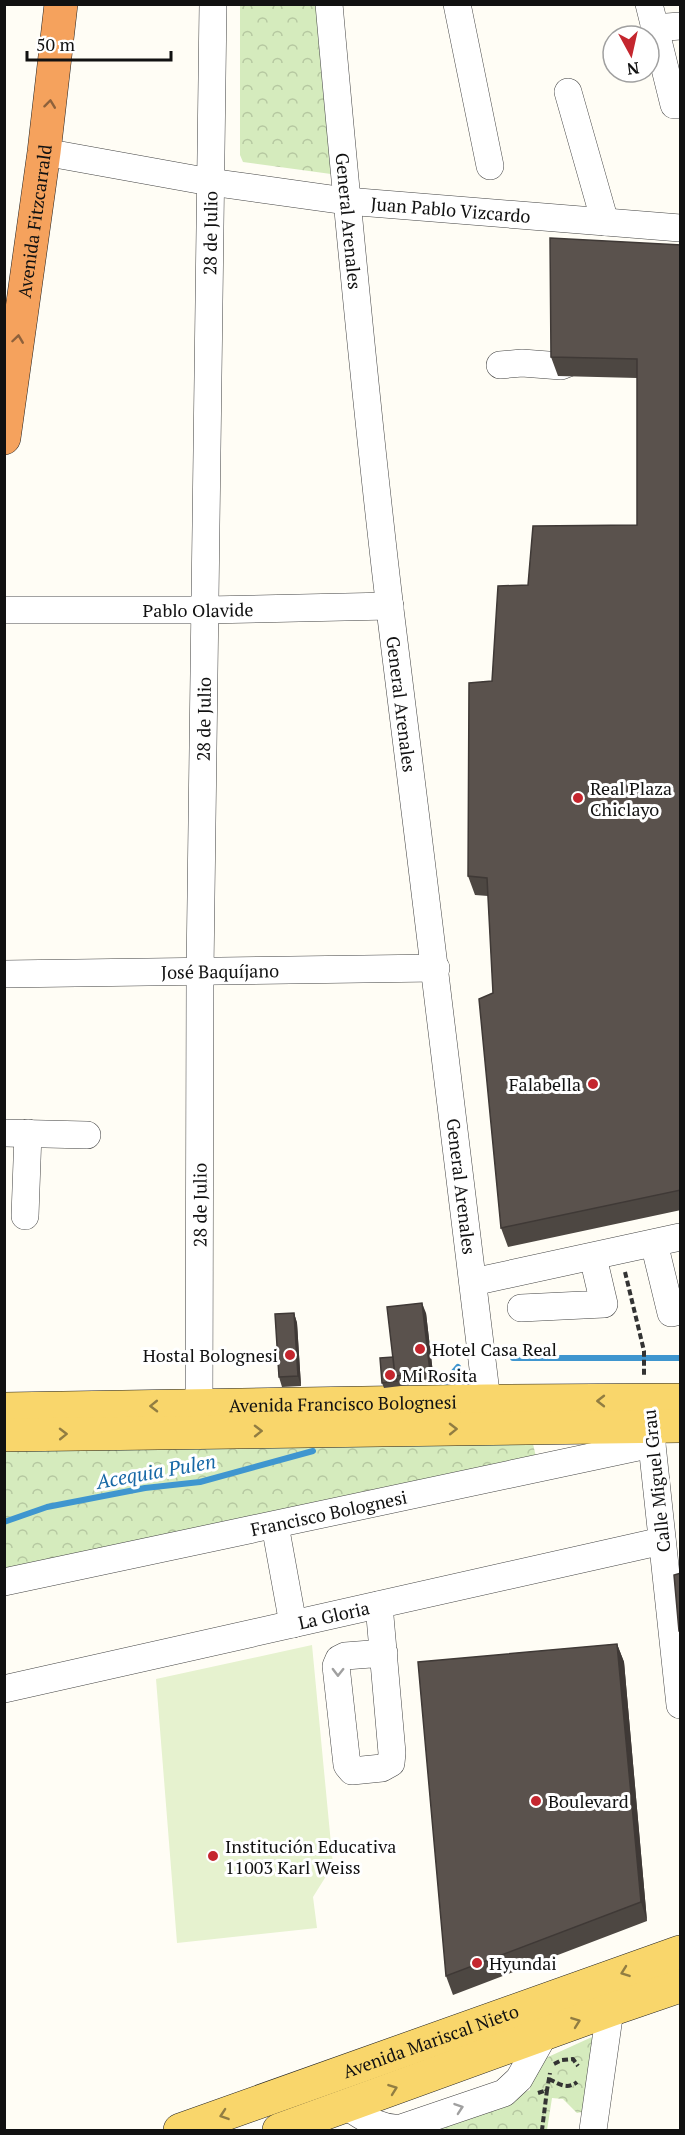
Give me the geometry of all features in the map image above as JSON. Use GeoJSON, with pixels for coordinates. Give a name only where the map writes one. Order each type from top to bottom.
{"type":"FeatureCollection","features":[{"type":"Feature","properties":{"kind":"highway","name":"Avenida Fitzcarrald"},"geometry":{"type":"LineString","coordinates":[[4,438],[44,152],[61,4]]}},
{"type":"Feature","properties":{"kind":"main road","name":"Avenida Francisco Bolognesi"},"geometry":{"type":"LineString","coordinates":[[4,1409],[199,1419],[655,1415],[681,1400]]}},
{"type":"Feature","properties":{"kind":"main road","name":"Avenida Francisco Bolognesi"},"geometry":{"type":"LineString","coordinates":[[4,1435],[199,1419],[487,1401],[655,1415]]}},
{"type":"Feature","properties":{"kind":"main road","name":"Avenida Mariscal Nieto"},"geometry":{"type":"LineString","coordinates":[[180,2130],[681,1952]]}},
{"type":"Feature","properties":{"kind":"main road","name":"Avenida Mariscal Nieto"},"geometry":{"type":"LineString","coordinates":[[295,2128],[346,2106],[681,1986]]}},
{"type":"Feature","properties":{"kind":"street","name":"28 de Julio"},"geometry":{"type":"LineString","coordinates":[[199,1419],[200,972],[213,4]]}},
{"type":"Feature","properties":{"kind":"street","name":"General Arenales"},"geometry":{"type":"LineString","coordinates":[[329,4],[346,201],[390,606],[436,968],[487,1401]]}},
{"type":"Feature","properties":{"kind":"street"},"geometry":{"type":"LineString","coordinates":[[457,4],[490,166]]}},
{"type":"Feature","properties":{"kind":"street"},"geometry":{"type":"LineString","coordinates":[[661,19],[677,105]]}},
{"type":"Feature","properties":{"kind":"street"},"geometry":{"type":"LineString","coordinates":[[568,92],[605,222]]}},
{"type":"Feature","properties":{"kind":"street","name":"Juan Pablo Vizcardo"},"geometry":{"type":"LineString","coordinates":[[44,152],[210,182],[346,201],[681,228]]}},
{"type":"Feature","properties":{"kind":"street"},"geometry":{"type":"LineString","coordinates":[[554,219],[560,246]]}},
{"type":"Feature","properties":{"kind":"street"},"geometry":{"type":"LineString","coordinates":[[500,365],[522,363],[561,366],[571,362],[577,320],[584,368]]}},
{"type":"Feature","properties":{"kind":"street","name":"Pablo Olavide"},"geometry":{"type":"LineString","coordinates":[[4,610],[206,610],[390,606]]}},
{"type":"Feature","properties":{"kind":"street","name":"José Baquíjano"},"geometry":{"type":"LineString","coordinates":[[4,974],[436,968]]}},
{"type":"Feature","properties":{"kind":"street"},"geometry":{"type":"LineString","coordinates":[[26,1216],[16,1133],[87,1135]]}},
{"type":"Feature","properties":{"kind":"street"},"geometry":{"type":"LineString","coordinates":[[472,1282],[681,1237]]}},
{"type":"Feature","properties":{"kind":"street"},"geometry":{"type":"LineString","coordinates":[[654,1243],[671,1313],[681,1311]]}},
{"type":"Feature","properties":{"kind":"street"},"geometry":{"type":"LineString","coordinates":[[521,1308],[604,1304],[592,1257]]}},
{"type":"Feature","properties":{"kind":"street","name":"Francisco Bolognesi"},"geometry":{"type":"LineString","coordinates":[[4,1582],[275,1526],[655,1415]]}},
{"type":"Feature","properties":{"kind":"street","name":"Calle Miguel Grau"},"geometry":{"type":"LineString","coordinates":[[655,1415],[662,1541],[681,1705]]}},
{"type":"Feature","properties":{"kind":"street"},"geometry":{"type":"LineString","coordinates":[[275,1526],[293,1624]]}},
{"type":"Feature","properties":{"kind":"street","name":"La Gloria"},"geometry":{"type":"LineString","coordinates":[[4,1689],[662,1541]]}},
{"type":"Feature","properties":{"kind":"street"},"geometry":{"type":"LineString","coordinates":[[379,1605],[384,1653]]}},
{"type":"Feature","properties":{"kind":"street"},"geometry":{"type":"LineString","coordinates":[[593,2130],[610,2010]]}},
{"type":"Feature","properties":{"kind":"street"},"geometry":{"type":"LineString","coordinates":[[346,2106],[381,2127],[392,2129],[401,2128],[504,2092],[519,2079],[545,2033]]}},
{"type":"Feature","properties":{"kind":"street"},"geometry":{"type":"LineString","coordinates":[[286,2094],[295,2128]]}},
{"type":"Feature","properties":{"kind":"path"},"geometry":{"type":"LineString","coordinates":[[620,1251],[644,1351],[644,1366],[655,1415]]}},
{"type":"Feature","properties":{"kind":"path"},"geometry":{"type":"LineString","coordinates":[[519,2079],[547,2090],[550,2069],[555,2063],[573,2059],[578,2065],[577,2082],[571,2086],[564,2086],[549,2079]]}},
{"type":"Feature","properties":{"kind":"green space"},"geometry":{"type":"Polygon","coordinates":[[[240,5],[320,5],[331,174],[243,162],[240,155],[240,5]]]}},
{"type":"Feature","properties":{"kind":"green space"},"geometry":{"type":"Polygon","coordinates":[[[531,1435],[536,1457],[5,1572],[4,1442],[531,1435]]]}},
{"type":"Feature","properties":{"kind":"green space"},"geometry":{"type":"Polygon","coordinates":[[[312,1645],[333,1865],[313,1897],[317,1928],[177,1943],[156,1679],[312,1645]]]}},
{"type":"Feature","properties":{"kind":"green space"},"geometry":{"type":"Polygon","coordinates":[[[592,2037],[599,2043],[591,2110],[577,2113],[563,2099],[552,2098],[547,2130],[423,2130],[530,2090],[531,2076],[537,2062],[592,2037]]]}},
{"type":"Feature","properties":{"kind":"building","name":"Real Plaza Chiclayo"},"geometry":{"type":"Polygon","coordinates":[[[550,238],[681,245],[681,1190],[501,1228],[479,999],[493,993],[487,878],[468,876],[469,683],[492,681],[498,586],[528,585],[533,526],[637,525],[637,359],[551,357],[550,238]]]}},
{"type":"Feature","properties":{"kind":"building"},"geometry":{"type":"Polygon","coordinates":[[[422,1303],[430,1372],[395,1376],[387,1307],[422,1303]]]}},
{"type":"Feature","properties":{"kind":"building","name":"Hostal Bolognesi"},"geometry":{"type":"Polygon","coordinates":[[[294,1313],[298,1376],[279,1377],[275,1314],[294,1313]]]}},
{"type":"Feature","properties":{"kind":"building","name":"Mi Rosita"},"geometry":{"type":"Polygon","coordinates":[[[393,1357],[397,1381],[382,1383],[380,1358],[393,1357]]]}},
{"type":"Feature","properties":{"kind":"building"},"geometry":{"type":"Polygon","coordinates":[[[681,1573],[681,1631],[679,1631],[674,1575],[681,1573]]]}},
{"type":"Feature","properties":{"kind":"building","name":"Boulevard"},"geometry":{"type":"Polygon","coordinates":[[[617,1644],[641,1902],[446,1976],[418,1662],[617,1644]]]}},
{"type":"Feature","properties":{"kind":"waterway","name":"Acequia Pulen"},"geometry":{"type":"LineString","coordinates":[[513,1358],[680,1358]]}},
{"type":"Feature","properties":{"kind":"waterway","name":"Acequia Pulen"},"geometry":{"type":"LineString","coordinates":[[441,1387],[458,1367]]}},
{"type":"Feature","properties":{"kind":"waterway","name":"Acequia Pulen"},"geometry":{"type":"LineString","coordinates":[[4,1522],[47,1507],[145,1488],[200,1482],[313,1451]]}},
{"type":"Feature","properties":{"kind":"place","name":"Real Plaza Chiclayo"},"geometry":{"type":"Point","coordinates":[578,798]}},
{"type":"Feature","properties":{"kind":"place","name":"Falabella"},"geometry":{"type":"Point","coordinates":[593,1084]}},
{"type":"Feature","properties":{"kind":"place","name":"Hotel Casa Real"},"geometry":{"type":"Point","coordinates":[420,1349]}},
{"type":"Feature","properties":{"kind":"place","name":"Hostal Bolognesi"},"geometry":{"type":"Point","coordinates":[290,1355]}},
{"type":"Feature","properties":{"kind":"place","name":"Mi Rosita"},"geometry":{"type":"Point","coordinates":[390,1375]}},
{"type":"Feature","properties":{"kind":"place","name":"Boulevard"},"geometry":{"type":"Point","coordinates":[536,1801]}},
{"type":"Feature","properties":{"kind":"place","name":"Institución Educativa 11003 Karl Weiss"},"geometry":{"type":"Point","coordinates":[213,1856]}},
{"type":"Feature","properties":{"kind":"place","name":"Hyundai"},"geometry":{"type":"Point","coordinates":[477,1963]}}]}
